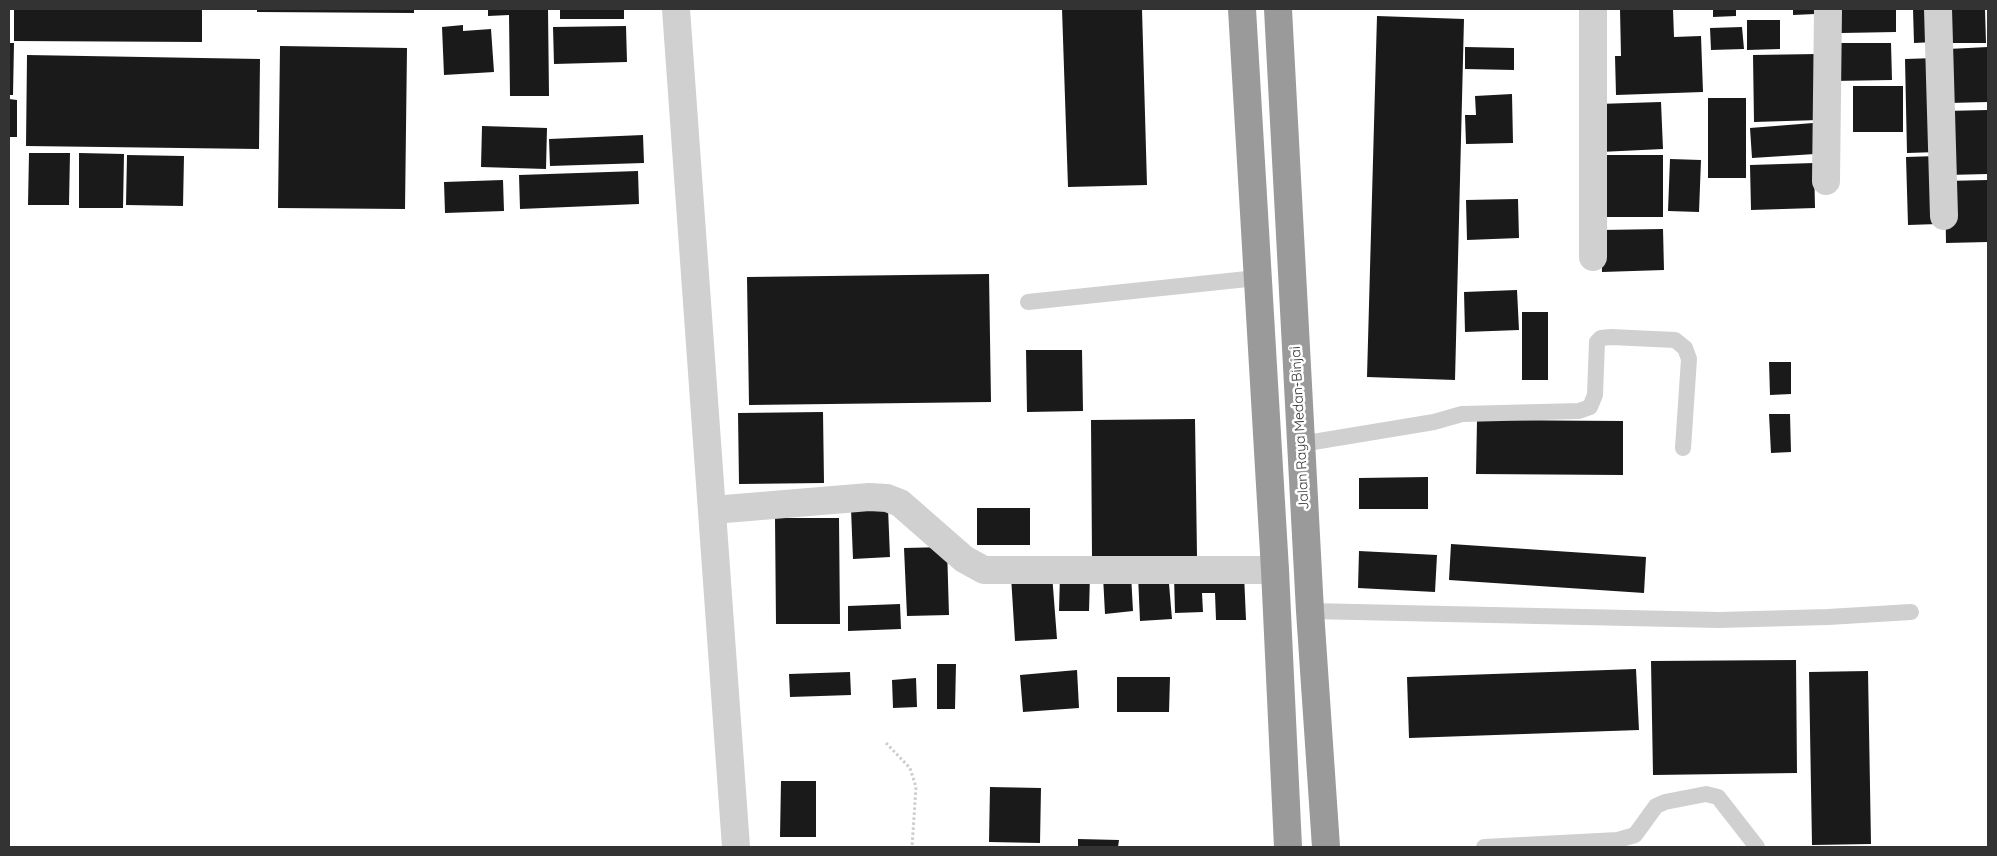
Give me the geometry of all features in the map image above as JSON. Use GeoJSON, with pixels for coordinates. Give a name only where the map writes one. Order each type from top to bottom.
{"type":"FeatureCollection","features":[{"type":"Feature","properties":{"kind":"highway"},"geometry":{"type":"LineString","coordinates":[[1242,9],[1288,847]]}},
{"type":"Feature","properties":{"kind":"highway","name":"Jalan Raya Medan-Binjai"},"geometry":{"type":"LineString","coordinates":[[1278,9],[1310,611],[1326,847]]}},
{"type":"Feature","properties":{"kind":"highway"},"geometry":{"type":"LineString","coordinates":[[1272,530],[1306,530]]}},
{"type":"Feature","properties":{"kind":"street"},"geometry":{"type":"LineString","coordinates":[[676,9],[736,847]]}},
{"type":"Feature","properties":{"kind":"street"},"geometry":{"type":"LineString","coordinates":[[1593,9],[1593,257]]}},
{"type":"Feature","properties":{"kind":"street"},"geometry":{"type":"LineString","coordinates":[[1826,181],[1828,9]]}},
{"type":"Feature","properties":{"kind":"street"},"geometry":{"type":"LineString","coordinates":[[1938,9],[1944,216]]}},
{"type":"Feature","properties":{"kind":"street"},"geometry":{"type":"LineString","coordinates":[[713,510],[869,497],[887,498],[905,507],[964,559],[984,570],[1274,570]]}},
{"type":"Feature","properties":{"kind":"lane"},"geometry":{"type":"LineString","coordinates":[[1028,302],[1257,278]]}},
{"type":"Feature","properties":{"kind":"lane"},"geometry":{"type":"LineString","coordinates":[[1301,444],[1434,422],[1462,414],[1579,411],[1590,407],[1595,395],[1597,342],[1601,338],[1611,337],[1675,340],[1685,348],[1690,358],[1683,448]]}},
{"type":"Feature","properties":{"kind":"lane"},"geometry":{"type":"LineString","coordinates":[[1310,611],[1719,620],[1910,612]]}},
{"type":"Feature","properties":{"kind":"lane"},"geometry":{"type":"LineString","coordinates":[[1484,847],[1618,840],[1635,835],[1656,806],[1665,802],[1706,794],[1718,797],[1756,847]]}},
{"type":"Feature","properties":{"kind":"path"},"geometry":{"type":"LineString","coordinates":[[886,743],[910,768],[916,787],[912,847]]}},
{"type":"Feature","properties":{"kind":"building"},"geometry":{"type":"Polygon","coordinates":[[[14,9],[202,9],[202,42],[14,41],[14,9]]]}},
{"type":"Feature","properties":{"kind":"building"},"geometry":{"type":"Polygon","coordinates":[[[257,9],[414,9],[414,13],[257,12],[257,9]]]}},
{"type":"Feature","properties":{"kind":"building"},"geometry":{"type":"Polygon","coordinates":[[[488,9],[548,9],[549,96],[510,96],[509,15],[488,16],[488,9]]]}},
{"type":"Feature","properties":{"kind":"building"},"geometry":{"type":"Polygon","coordinates":[[[560,9],[624,9],[624,19],[560,19],[560,9]]]}},
{"type":"Feature","properties":{"kind":"building"},"geometry":{"type":"Polygon","coordinates":[[[1062,9],[1142,9],[1147,185],[1068,187],[1062,9]]]}},
{"type":"Feature","properties":{"kind":"building"},"geometry":{"type":"Polygon","coordinates":[[[1620,9],[1673,9],[1674,37],[1701,36],[1703,92],[1616,95],[1615,56],[1621,56],[1620,9]]]}},
{"type":"Feature","properties":{"kind":"building"},"geometry":{"type":"Polygon","coordinates":[[[1713,9],[1736,9],[1736,16],[1713,17],[1713,9]]]}},
{"type":"Feature","properties":{"kind":"building"},"geometry":{"type":"Polygon","coordinates":[[[1793,9],[1815,9],[1815,14],[1793,15],[1793,9]]]}},
{"type":"Feature","properties":{"kind":"building"},"geometry":{"type":"Polygon","coordinates":[[[1840,9],[1896,9],[1896,32],[1841,33],[1840,9]]]}},
{"type":"Feature","properties":{"kind":"building"},"geometry":{"type":"Polygon","coordinates":[[[1913,9],[1934,9],[1935,42],[1914,43],[1913,9]]]}},
{"type":"Feature","properties":{"kind":"building"},"geometry":{"type":"Polygon","coordinates":[[[1945,9],[1985,9],[1986,43],[1946,43],[1945,9]]]}},
{"type":"Feature","properties":{"kind":"building"},"geometry":{"type":"Polygon","coordinates":[[[1377,16],[1464,19],[1455,380],[1367,377],[1377,16]]]}},
{"type":"Feature","properties":{"kind":"building"},"geometry":{"type":"Polygon","coordinates":[[[1747,20],[1780,20],[1780,49],[1747,50],[1747,20]]]}},
{"type":"Feature","properties":{"kind":"building"},"geometry":{"type":"Polygon","coordinates":[[[463,25],[463,31],[491,29],[494,72],[444,75],[442,27],[463,25]]]}},
{"type":"Feature","properties":{"kind":"building"},"geometry":{"type":"Polygon","coordinates":[[[626,26],[627,62],[554,64],[553,27],[626,26]]]}},
{"type":"Feature","properties":{"kind":"building"},"geometry":{"type":"Polygon","coordinates":[[[1742,27],[1744,49],[1711,50],[1710,28],[1742,27]]]}},
{"type":"Feature","properties":{"kind":"building"},"geometry":{"type":"Polygon","coordinates":[[[9,43],[14,43],[13,95],[9,95],[9,43]]]}},
{"type":"Feature","properties":{"kind":"building"},"geometry":{"type":"Polygon","coordinates":[[[1832,43],[1891,43],[1892,80],[1833,81],[1832,43]]]}},
{"type":"Feature","properties":{"kind":"building"},"geometry":{"type":"Polygon","coordinates":[[[280,46],[407,48],[405,209],[278,208],[280,46]]]}},
{"type":"Feature","properties":{"kind":"building"},"geometry":{"type":"Polygon","coordinates":[[[1465,47],[1514,48],[1514,70],[1465,69],[1465,47]]]}},
{"type":"Feature","properties":{"kind":"building"},"geometry":{"type":"Polygon","coordinates":[[[1988,47],[1988,102],[1949,103],[1948,49],[1988,47]]]}},
{"type":"Feature","properties":{"kind":"building"},"geometry":{"type":"Polygon","coordinates":[[[1817,54],[1819,120],[1754,122],[1753,55],[1817,54]]]}},
{"type":"Feature","properties":{"kind":"building"},"geometry":{"type":"Polygon","coordinates":[[[27,55],[260,59],[259,149],[26,146],[27,55]]]}},
{"type":"Feature","properties":{"kind":"building"},"geometry":{"type":"Polygon","coordinates":[[[1936,58],[1938,152],[1907,153],[1905,59],[1936,58]]]}},
{"type":"Feature","properties":{"kind":"building"},"geometry":{"type":"Polygon","coordinates":[[[1853,86],[1903,86],[1903,132],[1853,132],[1853,86]]]}},
{"type":"Feature","properties":{"kind":"building"},"geometry":{"type":"Polygon","coordinates":[[[1512,94],[1513,143],[1466,144],[1465,115],[1476,115],[1475,96],[1512,94]]]}},
{"type":"Feature","properties":{"kind":"building"},"geometry":{"type":"Polygon","coordinates":[[[1708,98],[1746,98],[1746,178],[1708,178],[1708,98]]]}},
{"type":"Feature","properties":{"kind":"building"},"geometry":{"type":"Polygon","coordinates":[[[9,99],[17,100],[17,137],[9,137],[9,99]]]}},
{"type":"Feature","properties":{"kind":"building"},"geometry":{"type":"Polygon","coordinates":[[[1661,102],[1663,149],[1600,152],[1598,104],[1661,102]]]}},
{"type":"Feature","properties":{"kind":"building"},"geometry":{"type":"Polygon","coordinates":[[[1988,110],[1988,174],[1947,175],[1945,111],[1988,110]]]}},
{"type":"Feature","properties":{"kind":"building"},"geometry":{"type":"Polygon","coordinates":[[[1813,123],[1815,154],[1752,158],[1750,128],[1813,123]]]}},
{"type":"Feature","properties":{"kind":"building"},"geometry":{"type":"Polygon","coordinates":[[[482,126],[547,128],[546,169],[481,167],[482,126]]]}},
{"type":"Feature","properties":{"kind":"building"},"geometry":{"type":"Polygon","coordinates":[[[643,135],[644,163],[550,166],[549,139],[643,135]]]}},
{"type":"Feature","properties":{"kind":"building"},"geometry":{"type":"Polygon","coordinates":[[[29,153],[70,153],[69,205],[28,205],[29,153]]]}},
{"type":"Feature","properties":{"kind":"building"},"geometry":{"type":"Polygon","coordinates":[[[79,153],[124,154],[123,208],[79,208],[79,153]]]}},
{"type":"Feature","properties":{"kind":"building"},"geometry":{"type":"Polygon","coordinates":[[[127,155],[184,156],[183,206],[126,205],[127,155]]]}},
{"type":"Feature","properties":{"kind":"building"},"geometry":{"type":"Polygon","coordinates":[[[1607,155],[1663,155],[1663,217],[1607,217],[1607,155]]]}},
{"type":"Feature","properties":{"kind":"building"},"geometry":{"type":"Polygon","coordinates":[[[1937,156],[1938,224],[1908,225],[1906,157],[1937,156]]]}},
{"type":"Feature","properties":{"kind":"building"},"geometry":{"type":"Polygon","coordinates":[[[1670,159],[1701,160],[1699,212],[1668,211],[1670,159]]]}},
{"type":"Feature","properties":{"kind":"building"},"geometry":{"type":"Polygon","coordinates":[[[1814,163],[1815,208],[1751,210],[1750,165],[1814,163]]]}},
{"type":"Feature","properties":{"kind":"building"},"geometry":{"type":"Polygon","coordinates":[[[638,171],[639,204],[520,209],[519,175],[638,171]]]}},
{"type":"Feature","properties":{"kind":"building"},"geometry":{"type":"Polygon","coordinates":[[[503,180],[504,211],[445,213],[444,182],[503,180]]]}},
{"type":"Feature","properties":{"kind":"building"},"geometry":{"type":"Polygon","coordinates":[[[1988,180],[1988,242],[1946,243],[1945,181],[1988,180]]]}},
{"type":"Feature","properties":{"kind":"building"},"geometry":{"type":"Polygon","coordinates":[[[1518,199],[1519,238],[1467,240],[1466,200],[1518,199]]]}},
{"type":"Feature","properties":{"kind":"building"},"geometry":{"type":"Polygon","coordinates":[[[1663,229],[1664,270],[1602,272],[1601,230],[1663,229]]]}},
{"type":"Feature","properties":{"kind":"building"},"geometry":{"type":"Polygon","coordinates":[[[989,274],[991,402],[749,405],[747,277],[989,274]]]}},
{"type":"Feature","properties":{"kind":"building"},"geometry":{"type":"Polygon","coordinates":[[[1517,290],[1519,330],[1465,332],[1464,292],[1517,290]]]}},
{"type":"Feature","properties":{"kind":"building"},"geometry":{"type":"Polygon","coordinates":[[[1522,312],[1548,312],[1548,380],[1522,380],[1522,312]]]}},
{"type":"Feature","properties":{"kind":"building"},"geometry":{"type":"Polygon","coordinates":[[[1026,350],[1082,350],[1083,411],[1027,412],[1026,350]]]}},
{"type":"Feature","properties":{"kind":"building"},"geometry":{"type":"Polygon","coordinates":[[[1769,362],[1791,362],[1791,394],[1770,395],[1769,362]]]}},
{"type":"Feature","properties":{"kind":"building"},"geometry":{"type":"Polygon","coordinates":[[[823,412],[824,483],[739,484],[738,413],[823,412]]]}},
{"type":"Feature","properties":{"kind":"building"},"geometry":{"type":"Polygon","coordinates":[[[1769,414],[1790,414],[1791,452],[1771,453],[1769,414]]]}},
{"type":"Feature","properties":{"kind":"building"},"geometry":{"type":"Polygon","coordinates":[[[1195,419],[1197,556],[1092,557],[1091,420],[1195,419]]]}},
{"type":"Feature","properties":{"kind":"building"},"geometry":{"type":"Polygon","coordinates":[[[1477,420],[1623,421],[1623,475],[1476,474],[1477,420]]]}},
{"type":"Feature","properties":{"kind":"building"},"geometry":{"type":"Polygon","coordinates":[[[1428,477],[1428,509],[1359,509],[1359,478],[1428,477]]]}},
{"type":"Feature","properties":{"kind":"building"},"geometry":{"type":"Polygon","coordinates":[[[888,508],[890,557],[853,559],[851,509],[888,508]]]}},
{"type":"Feature","properties":{"kind":"building"},"geometry":{"type":"Polygon","coordinates":[[[977,508],[1030,508],[1030,545],[977,545],[977,508]]]}},
{"type":"Feature","properties":{"kind":"building"},"geometry":{"type":"Polygon","coordinates":[[[775,518],[839,518],[840,624],[776,624],[775,518]]]}},
{"type":"Feature","properties":{"kind":"building"},"geometry":{"type":"Polygon","coordinates":[[[1451,544],[1646,557],[1644,593],[1449,580],[1451,544]]]}},
{"type":"Feature","properties":{"kind":"building"},"geometry":{"type":"Polygon","coordinates":[[[947,547],[949,615],[907,616],[904,548],[947,547]]]}},
{"type":"Feature","properties":{"kind":"building"},"geometry":{"type":"Polygon","coordinates":[[[1359,551],[1437,555],[1435,592],[1358,588],[1359,551]]]}},
{"type":"Feature","properties":{"kind":"building"},"geometry":{"type":"Polygon","coordinates":[[[1168,572],[1172,619],[1140,621],[1138,575],[1168,572]]]}},
{"type":"Feature","properties":{"kind":"building"},"geometry":{"type":"Polygon","coordinates":[[[1052,574],[1057,639],[1015,641],[1011,576],[1052,574]]]}},
{"type":"Feature","properties":{"kind":"building"},"geometry":{"type":"Polygon","coordinates":[[[1131,574],[1133,611],[1105,614],[1103,576],[1131,574]]]}},
{"type":"Feature","properties":{"kind":"building"},"geometry":{"type":"Polygon","coordinates":[[[1244,574],[1246,620],[1216,620],[1215,593],[1202,593],[1203,612],[1175,613],[1174,576],[1244,574]]]}},
{"type":"Feature","properties":{"kind":"building"},"geometry":{"type":"Polygon","coordinates":[[[1060,575],[1090,575],[1089,611],[1059,611],[1060,575]]]}},
{"type":"Feature","properties":{"kind":"building"},"geometry":{"type":"Polygon","coordinates":[[[900,604],[901,629],[848,631],[848,606],[900,604]]]}},
{"type":"Feature","properties":{"kind":"building"},"geometry":{"type":"Polygon","coordinates":[[[1796,660],[1797,773],[1653,775],[1651,661],[1796,660]]]}},
{"type":"Feature","properties":{"kind":"building"},"geometry":{"type":"Polygon","coordinates":[[[937,664],[956,664],[955,709],[937,709],[937,664]]]}},
{"type":"Feature","properties":{"kind":"building"},"geometry":{"type":"Polygon","coordinates":[[[1636,669],[1639,730],[1409,738],[1407,677],[1636,669]]]}},
{"type":"Feature","properties":{"kind":"building"},"geometry":{"type":"Polygon","coordinates":[[[1077,670],[1079,708],[1023,712],[1020,675],[1077,670]]]}},
{"type":"Feature","properties":{"kind":"building"},"geometry":{"type":"Polygon","coordinates":[[[1868,671],[1871,844],[1812,845],[1809,672],[1868,671]]]}},
{"type":"Feature","properties":{"kind":"building"},"geometry":{"type":"Polygon","coordinates":[[[850,672],[851,695],[790,697],[789,674],[850,672]]]}},
{"type":"Feature","properties":{"kind":"building"},"geometry":{"type":"Polygon","coordinates":[[[1117,677],[1170,677],[1169,712],[1117,712],[1117,677]]]}},
{"type":"Feature","properties":{"kind":"building"},"geometry":{"type":"Polygon","coordinates":[[[916,678],[917,707],[893,708],[892,680],[916,678]]]}},
{"type":"Feature","properties":{"kind":"building"},"geometry":{"type":"Polygon","coordinates":[[[781,781],[816,781],[816,837],[780,837],[781,781]]]}},
{"type":"Feature","properties":{"kind":"building"},"geometry":{"type":"Polygon","coordinates":[[[990,787],[1041,788],[1040,843],[989,842],[990,787]]]}},
{"type":"Feature","properties":{"kind":"building"},"geometry":{"type":"Polygon","coordinates":[[[1078,839],[1119,840],[1118,847],[1078,847],[1078,839]]]}}]}
